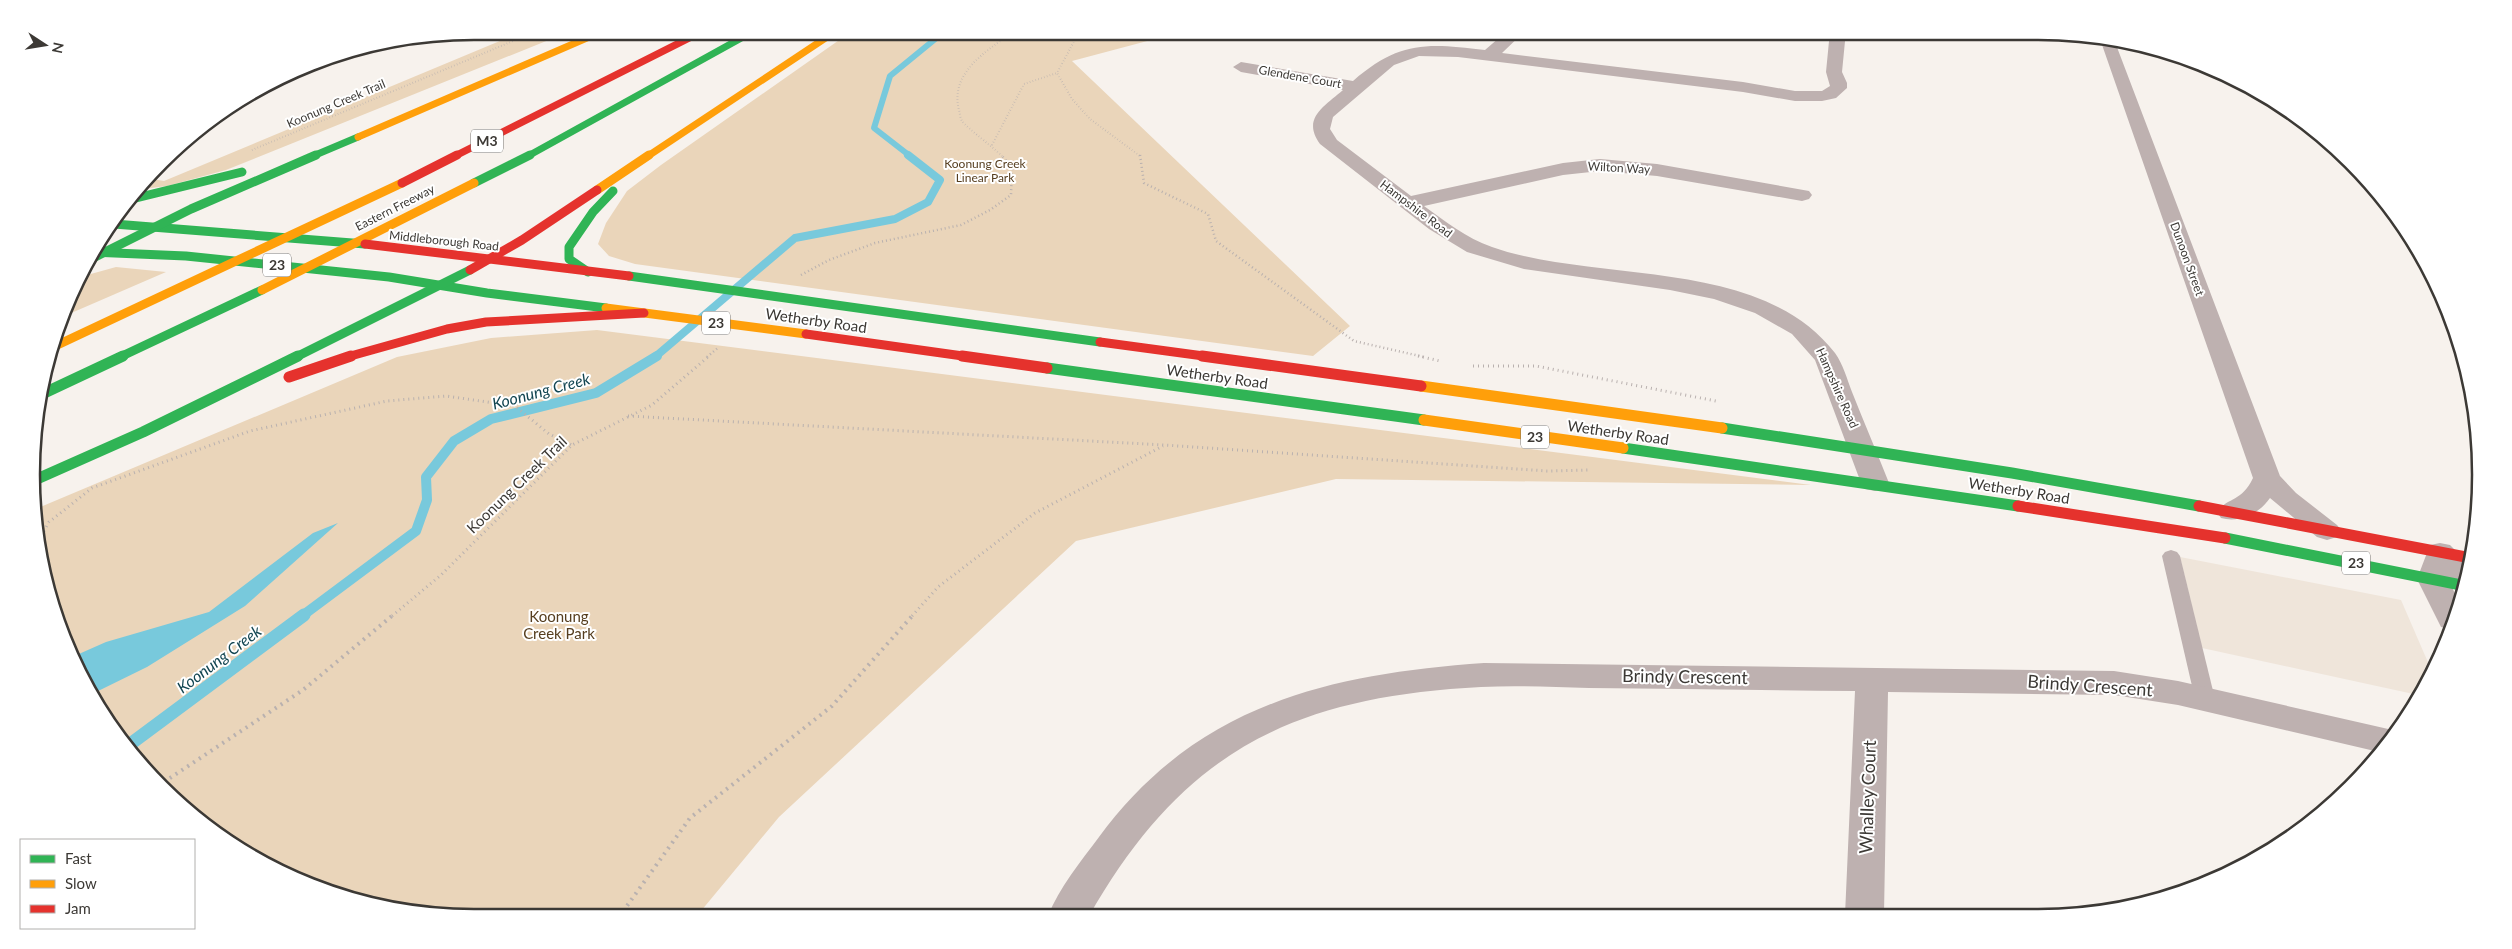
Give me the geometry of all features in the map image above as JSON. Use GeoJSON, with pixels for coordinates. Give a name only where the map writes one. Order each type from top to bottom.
{"type":"FeatureCollection","features":[{"type":"Feature","properties":{"kind":"main road"},"geometry":{"type":"LineString","coordinates":[[98,257],[192,209],[582,40]]}},
{"type":"Feature","properties":{"kind":"main road","name":"Eastern Freeway"},"geometry":{"type":"LineString","coordinates":[[60,344],[287,239],[606,82],[687,40]]}},
{"type":"Feature","properties":{"kind":"main road","name":"Eastern Freeway"},"geometry":{"type":"LineString","coordinates":[[48,391],[208,317],[525,158],[738,40]]}},
{"type":"Feature","properties":{"kind":"main road"},"geometry":{"type":"LineString","coordinates":[[143,432],[441,286],[530,234],[823,40]]}},
{"type":"Feature","properties":{"kind":"main road"},"geometry":{"type":"LineString","coordinates":[[141,197],[236,174],[386,124]]}},
{"type":"Feature","properties":{"kind":"main road"},"geometry":{"type":"LineString","coordinates":[[588,272],[569,259],[569,246],[593,212],[620,184],[679,136]]}},
{"type":"Feature","properties":{"kind":"main road","name":"Middleborough Road"},"geometry":{"type":"LineString","coordinates":[[119,224],[215,231],[434,253],[680,284]]}},
{"type":"Feature","properties":{"kind":"main road","name":"23"},"geometry":{"type":"LineString","coordinates":[[101,253],[164,254],[389,277],[441,286],[644,313]]}},
{"type":"Feature","properties":{"kind":"main road","name":"Wetherby Road"},"geometry":{"type":"LineString","coordinates":[[680,284],[1295,368],[1863,450],[2230,512],[2327,531],[2436,565],[2459,581]]}},
{"type":"Feature","properties":{"kind":"main road"},"geometry":{"type":"LineString","coordinates":[[40,477],[143,432],[274,382],[344,358],[447,329],[486,322],[644,313]]}},
{"type":"Feature","properties":{"kind":"main road","name":"Wetherby Road"},"geometry":{"type":"LineString","coordinates":[[644,313],[1875,483],[2280,547],[2436,565],[2464,559]]}},
{"type":"Feature","properties":{"kind":"street"},"geometry":{"type":"LineString","coordinates":[[1488,56],[1507,40]]}},
{"type":"Feature","properties":{"kind":"street","name":"Hampshire Road"},"geometry":{"type":"LineString","coordinates":[[1837,40],[1834,72],[1839,83],[1835,92],[1812,94],[1786,94],[1743,87],[1440,51],[1406,54],[1389,62],[1358,87],[1327,113],[1320,125],[1321,133],[1330,144],[1458,240],[1486,252],[1526,262],[1723,294],[1744,300],[1782,316],[1805,331],[1817,343],[1826,358],[1875,483]]}},
{"type":"Feature","properties":{"kind":"street","name":"Dunoon Street"},"geometry":{"type":"LineString","coordinates":[[2109,46],[2268,478],[2286,498],[2327,531]]}},
{"type":"Feature","properties":{"kind":"street","name":"Glendene Court"},"geometry":{"type":"LineString","coordinates":[[1241,67],[1358,87]]}},
{"type":"Feature","properties":{"kind":"street"},"geometry":{"type":"LineString","coordinates":[[1812,94],[1830,109]]}},
{"type":"Feature","properties":{"kind":"street","name":"Wilton Way"},"geometry":{"type":"LineString","coordinates":[[1408,203],[1563,169],[1600,165],[1667,172],[1802,195]]}},
{"type":"Feature","properties":{"kind":"street"},"geometry":{"type":"LineString","coordinates":[[2230,512],[2243,507],[2259,496],[2268,478]]}},
{"type":"Feature","properties":{"kind":"street"},"geometry":{"type":"LineString","coordinates":[[2436,565],[2460,576]]}},
{"type":"Feature","properties":{"kind":"street"},"geometry":{"type":"LineString","coordinates":[[2436,565],[2450,612]]}},
{"type":"Feature","properties":{"kind":"street","name":"Brindy Crescent"},"geometry":{"type":"LineString","coordinates":[[1072,909],[1123,831],[1182,770],[1207,751],[1237,734],[1298,706],[1328,697],[1401,682],[1484,675],[2114,684],[2204,699],[2382,739]]}},
{"type":"Feature","properties":{"kind":"street","name":"Whalley Court"},"geometry":{"type":"LineString","coordinates":[[1864,909],[1872,680]]}},
{"type":"Feature","properties":{"kind":"lane"},"geometry":{"type":"LineString","coordinates":[[2171,556],[2204,699]]}},
{"type":"Feature","properties":{"kind":"path","name":"Koonung Creek Trail"},"geometry":{"type":"LineString","coordinates":[[248,152],[516,40]]}},
{"type":"Feature","properties":{"kind":"path"},"geometry":{"type":"LineString","coordinates":[[795,280],[829,260],[875,243],[961,225],[990,210],[1011,195],[1012,167],[992,145],[962,121],[957,102],[959,84],[970,66],[988,49],[1002,40]]}},
{"type":"Feature","properties":{"kind":"path"},"geometry":{"type":"LineString","coordinates":[[992,145],[1024,84],[1057,73],[1075,40]]}},
{"type":"Feature","properties":{"kind":"path"},"geometry":{"type":"LineString","coordinates":[[1057,73],[1072,99],[1090,119],[1140,154],[1144,183],[1208,214],[1216,241],[1354,341],[1442,362]]}},
{"type":"Feature","properties":{"kind":"path","name":"Koonung Creek Trail"},"geometry":{"type":"LineString","coordinates":[[166,781],[311,683],[441,575],[572,445],[652,405],[724,343]]}},
{"type":"Feature","properties":{"kind":"path"},"geometry":{"type":"LineString","coordinates":[[1470,366],[1536,366],[1721,402]]}},
{"type":"Feature","properties":{"kind":"path"},"geometry":{"type":"LineString","coordinates":[[44,531],[49,522],[92,488],[250,431],[387,401],[446,396],[516,406],[549,434],[572,445]]}},
{"type":"Feature","properties":{"kind":"path"},"geometry":{"type":"LineString","coordinates":[[628,416],[1164,445],[1547,471],[1595,470]]}},
{"type":"Feature","properties":{"kind":"path"},"geometry":{"type":"LineString","coordinates":[[625,909],[690,818],[832,706],[938,587],[1035,513],[1164,445]]}},
{"type":"Feature","properties":{"kind":"shaded area"},"geometry":{"type":"Polygon","coordinates":[[[2180,557],[2401,600],[2429,664],[2413,694],[2202,648],[2180,557]]]}},
{"type":"Feature","properties":{"kind":"green space"},"geometry":{"type":"Polygon","coordinates":[[[502,40],[549,40],[226,170],[167,186],[148,188],[156,180],[164,181],[502,40]]]}},
{"type":"Feature","properties":{"kind":"green space","name":"Koonung Creek Linear Park"},"geometry":{"type":"Polygon","coordinates":[[[839,40],[1151,40],[1072,61],[1350,326],[1313,356],[635,264],[609,256],[598,244],[606,223],[627,191],[839,40]]]}},
{"type":"Feature","properties":{"kind":"green space"},"geometry":{"type":"Polygon","coordinates":[[[116,267],[166,272],[71,313],[89,275],[116,267]]]}},
{"type":"Feature","properties":{"kind":"green space","name":"Koonung Creek Park"},"geometry":{"type":"Polygon","coordinates":[[[597,330],[1811,485],[1336,479],[1076,541],[779,817],[703,909],[474,909],[446,908],[390,901],[335,886],[308,876],[257,851],[233,836],[188,801],[148,761],[113,716],[98,692],[73,641],[63,614],[48,559],[41,507],[397,357],[491,338],[597,330]]]}},
{"type":"Feature","properties":{"kind":"water"},"geometry":{"type":"Polygon","coordinates":[[[338,523],[245,606],[147,667],[98,691],[79,654],[106,642],[209,612],[313,533],[338,523]]]}},
{"type":"Feature","properties":{"kind":"waterway","name":"Koonung Creek"},"geometry":{"type":"LineString","coordinates":[[910,156],[874,128],[890,76],[934,40]]}},
{"type":"Feature","properties":{"kind":"waterway","name":"Koonung Creek"},"geometry":{"type":"LineString","coordinates":[[655,357],[795,238],[895,219],[928,202],[940,180],[908,155]]}},
{"type":"Feature","properties":{"kind":"waterway","name":"Koonung Creek"},"geometry":{"type":"LineString","coordinates":[[302,616],[416,531],[427,500],[426,477],[454,441],[491,419],[596,393],[657,356]]}},
{"type":"Feature","properties":{"kind":"waterway","name":"Koonung Creek"},"geometry":{"type":"LineString","coordinates":[[133,742],[304,615]]}},
{"type":"Feature","properties":{"kind":"traffic: fast"},"geometry":{"type":"LineString","coordinates":[[474,183],[525,158],[738,40]]}},
{"type":"Feature","properties":{"kind":"traffic: fast"},"geometry":{"type":"LineString","coordinates":[[99,255],[191,209],[358,137]]}},
{"type":"Feature","properties":{"kind":"traffic: fast"},"geometry":{"type":"LineString","coordinates":[[141,197],[242,172]]}},
{"type":"Feature","properties":{"kind":"traffic: fast"},"geometry":{"type":"LineString","coordinates":[[588,272],[569,259],[569,247],[593,212],[613,191]]}},
{"type":"Feature","properties":{"kind":"traffic: fast"},"geometry":{"type":"LineString","coordinates":[[119,224],[365,244]]}},
{"type":"Feature","properties":{"kind":"traffic: fast"},"geometry":{"type":"LineString","coordinates":[[101,252],[186,256],[389,277],[487,293],[606,308]]}},
{"type":"Feature","properties":{"kind":"traffic: fast"},"geometry":{"type":"LineString","coordinates":[[40,478],[143,432],[470,270]]}},
{"type":"Feature","properties":{"kind":"traffic: fast"},"geometry":{"type":"LineString","coordinates":[[629,276],[1100,342]]}},
{"type":"Feature","properties":{"kind":"traffic: fast"},"geometry":{"type":"LineString","coordinates":[[48,391],[262,290]]}},
{"type":"Feature","properties":{"kind":"traffic: fast"},"geometry":{"type":"LineString","coordinates":[[1047,368],[1424,420]]}},
{"type":"Feature","properties":{"kind":"traffic: fast"},"geometry":{"type":"LineString","coordinates":[[1722,428],[2012,473],[2199,506]]}},
{"type":"Feature","properties":{"kind":"traffic: fast"},"geometry":{"type":"LineString","coordinates":[[1623,448],[2018,506]]}},
{"type":"Feature","properties":{"kind":"traffic: fast"},"geometry":{"type":"LineString","coordinates":[[2225,538],[2279,547],[2458,584]]}},
{"type":"Feature","properties":{"kind":"traffic: slow"},"geometry":{"type":"LineString","coordinates":[[358,137],[582,40]]}},
{"type":"Feature","properties":{"kind":"traffic: slow"},"geometry":{"type":"LineString","coordinates":[[597,190],[822,40]]}},
{"type":"Feature","properties":{"kind":"traffic: slow"},"geometry":{"type":"LineString","coordinates":[[60,344],[402,183]]}},
{"type":"Feature","properties":{"kind":"traffic: slow"},"geometry":{"type":"LineString","coordinates":[[262,290],[474,183]]}},
{"type":"Feature","properties":{"kind":"traffic: slow"},"geometry":{"type":"LineString","coordinates":[[606,308],[806,334]]}},
{"type":"Feature","properties":{"kind":"traffic: slow"},"geometry":{"type":"LineString","coordinates":[[1421,386],[1722,428]]}},
{"type":"Feature","properties":{"kind":"traffic: slow"},"geometry":{"type":"LineString","coordinates":[[1424,420],[1623,448]]}},
{"type":"Feature","properties":{"kind":"traffic: jam"},"geometry":{"type":"LineString","coordinates":[[402,183],[685,40]]}},
{"type":"Feature","properties":{"kind":"traffic: jam"},"geometry":{"type":"LineString","coordinates":[[470,270],[522,240],[597,190]]}},
{"type":"Feature","properties":{"kind":"traffic: jam"},"geometry":{"type":"LineString","coordinates":[[365,244],[629,276]]}},
{"type":"Feature","properties":{"kind":"traffic: jam"},"geometry":{"type":"LineString","coordinates":[[289,377],[344,358],[447,329],[486,322],[644,313]]}},
{"type":"Feature","properties":{"kind":"traffic: jam"},"geometry":{"type":"LineString","coordinates":[[806,334],[1047,368]]}},
{"type":"Feature","properties":{"kind":"traffic: jam"},"geometry":{"type":"LineString","coordinates":[[1100,342],[1421,386]]}},
{"type":"Feature","properties":{"kind":"traffic: jam"},"geometry":{"type":"LineString","coordinates":[[2018,506],[2225,538]]}},
{"type":"Feature","properties":{"kind":"traffic: jam"},"geometry":{"type":"LineString","coordinates":[[2199,506],[2464,557]]}}]}
